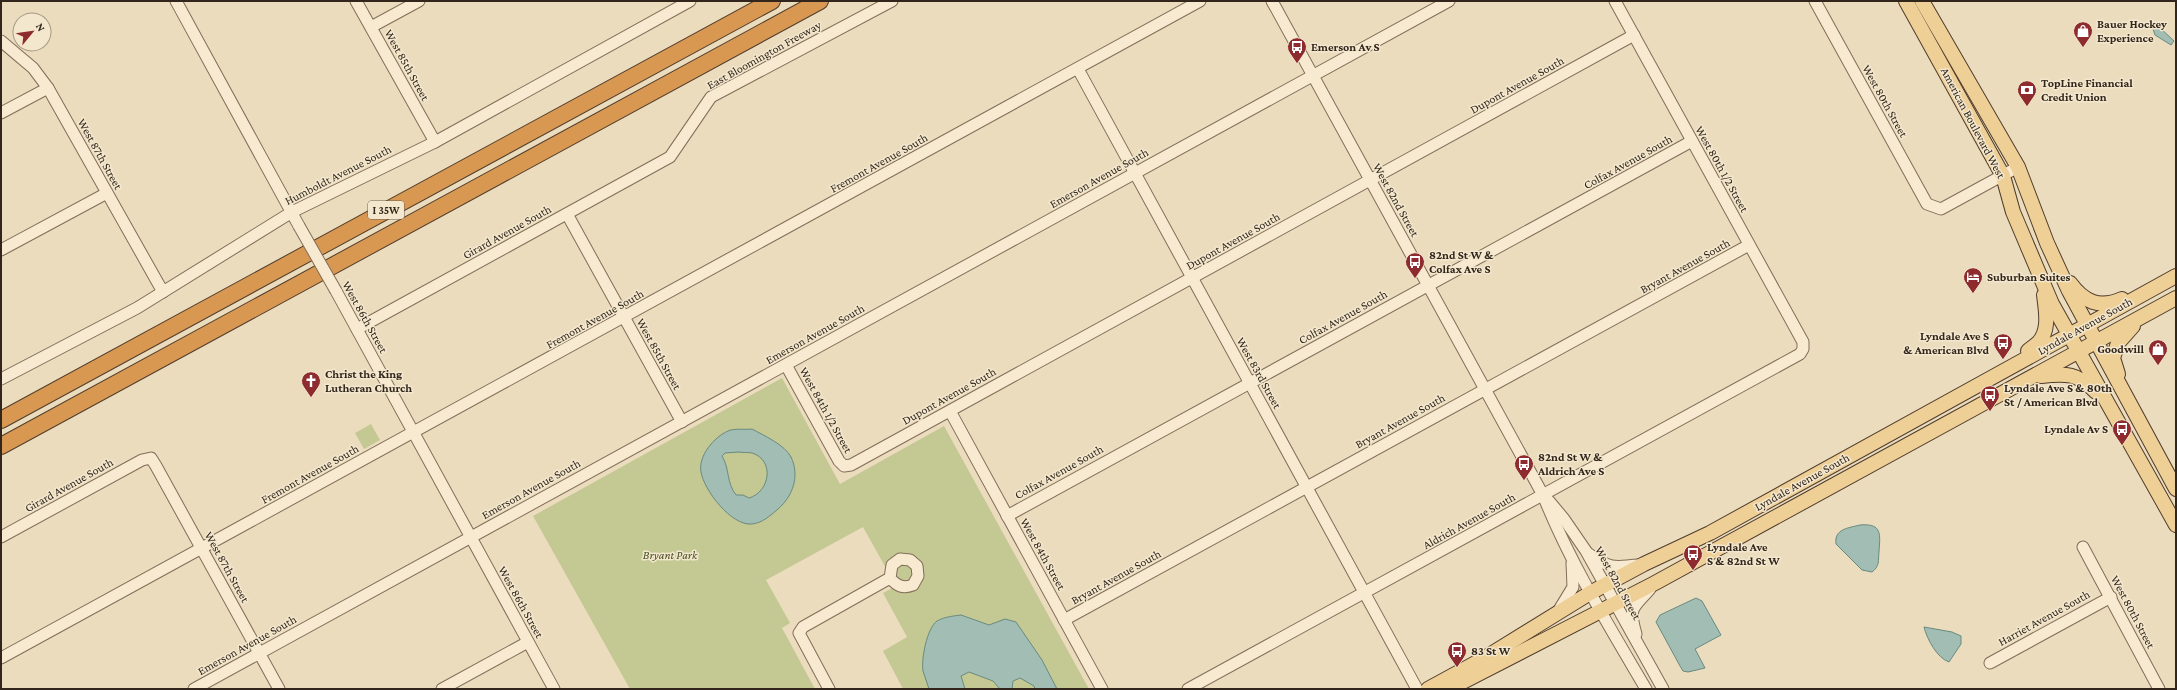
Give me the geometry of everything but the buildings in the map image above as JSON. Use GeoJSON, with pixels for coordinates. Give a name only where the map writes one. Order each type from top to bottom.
{"type":"FeatureCollection","features":[{"type":"Feature","properties":{"kind":"highway","name":"I 35W"},"geometry":{"type":"LineString","coordinates":[[1,420],[772,1]]}},
{"type":"Feature","properties":{"kind":"highway","name":"I 35W"},"geometry":{"type":"LineString","coordinates":[[1,446],[820,1]]}},
{"type":"Feature","properties":{"kind":"main road","name":"American Boulevard West"},"geometry":{"type":"LineString","coordinates":[[1906,1],[2003,176],[2013,212],[2042,281],[2078,352],[2152,480],[2176,525]]}},
{"type":"Feature","properties":{"kind":"main road","name":"American Boulevard West"},"geometry":{"type":"LineString","coordinates":[[1922,1],[2018,167],[2058,266],[2086,325],[2176,489]]}},
{"type":"Feature","properties":{"kind":"main road"},"geometry":{"type":"LineString","coordinates":[[2058,266],[2073,288],[2086,299],[2098,305],[2113,303],[2128,296],[2145,293]]}},
{"type":"Feature","properties":{"kind":"main road","name":"Lyndale Avenue South"},"geometry":{"type":"LineString","coordinates":[[1428,689],[1483,659],[1558,611],[1604,585],[1644,564],[1710,533],[2176,276]]}},
{"type":"Feature","properties":{"kind":"main road"},"geometry":{"type":"LineString","coordinates":[[2022,360],[2045,333],[2046,308],[2042,281]]}},
{"type":"Feature","properties":{"kind":"main road","name":"Lyndale Avenue South"},"geometry":{"type":"LineString","coordinates":[[1449,689],[1655,583],[2176,298]]}},
{"type":"Feature","properties":{"kind":"main road"},"geometry":{"type":"LineString","coordinates":[[2125,395],[2113,358],[2118,343],[2142,317]]}},
{"type":"Feature","properties":{"kind":"main road"},"geometry":{"type":"LineString","coordinates":[[2035,376],[2060,374],[2077,376],[2089,385],[2108,406]]}},
{"type":"Feature","properties":{"kind":"street","name":"West 86th Street"},"geometry":{"type":"LineString","coordinates":[[176,1],[554,689]]}},
{"type":"Feature","properties":{"kind":"street","name":"West 85th Street"},"geometry":{"type":"LineString","coordinates":[[356,1],[435,142]]}},
{"type":"Feature","properties":{"kind":"street"},"geometry":{"type":"LineString","coordinates":[[371,27],[419,1]]}},
{"type":"Feature","properties":{"kind":"street","name":"Humboldt Avenue South"},"geometry":{"type":"LineString","coordinates":[[1,379],[137,308],[292,212],[435,142],[674,5],[690,1]]}},
{"type":"Feature","properties":{"kind":"street","name":"East Bloomington Freeway"},"geometry":{"type":"LineString","coordinates":[[670,157],[712,97],[892,1]]}},
{"type":"Feature","properties":{"kind":"street","name":"Fremont Avenue South"},"geometry":{"type":"LineString","coordinates":[[1,658],[624,318],[1200,1]]}},
{"type":"Feature","properties":{"kind":"street","name":"West 82nd Street"},"geometry":{"type":"LineString","coordinates":[[1272,1],[1543,495],[1555,524],[1590,593],[1646,689]]}},
{"type":"Feature","properties":{"kind":"street","name":"Emerson Avenue South"},"geometry":{"type":"LineString","coordinates":[[194,689],[1449,1]]}},
{"type":"Feature","properties":{"kind":"street","name":"West 80th 1/2 Street"},"geometry":{"type":"LineString","coordinates":[[1615,1],[1749,246],[1804,342],[1803,349]]}},
{"type":"Feature","properties":{"kind":"street","name":"West 80th Street"},"geometry":{"type":"LineString","coordinates":[[1815,1],[1927,204],[1936,209],[1942,209],[2003,176]]}},
{"type":"Feature","properties":{"kind":"street","name":"Dupont Avenue South"},"geometry":{"type":"LineString","coordinates":[[844,466],[851,465],[950,411],[1371,181],[1634,35]]}},
{"type":"Feature","properties":{"kind":"street","name":"West 87th Street"},"geometry":{"type":"LineString","coordinates":[[1,41],[33,68],[48,88],[163,292]]}},
{"type":"Feature","properties":{"kind":"street","name":"West 83rd Street"},"geometry":{"type":"LineString","coordinates":[[1078,69],[1417,689]]}},
{"type":"Feature","properties":{"kind":"street"},"geometry":{"type":"LineString","coordinates":[[1,113],[48,88]]}},
{"type":"Feature","properties":{"kind":"street","name":"Colfax Avenue South"},"geometry":{"type":"LineString","coordinates":[[1007,516],[1692,141]]}},
{"type":"Feature","properties":{"kind":"street","name":"Girard Avenue South"},"geometry":{"type":"LineString","coordinates":[[357,329],[670,157]]}},
{"type":"Feature","properties":{"kind":"street"},"geometry":{"type":"LineString","coordinates":[[2003,176],[2018,167]]}},
{"type":"Feature","properties":{"kind":"street"},"geometry":{"type":"LineString","coordinates":[[1,250],[107,193]]}},
{"type":"Feature","properties":{"kind":"street","name":"West 85th Street"},"geometry":{"type":"LineString","coordinates":[[567,214],[682,422]]}},
{"type":"Feature","properties":{"kind":"street","name":"Bryant Avenue South"},"geometry":{"type":"LineString","coordinates":[[1064,620],[1749,246]]}},
{"type":"Feature","properties":{"kind":"street","name":"Aldrich Avenue South"},"geometry":{"type":"LineString","coordinates":[[1188,689],[1699,410],[1800,354],[1803,349]]}},
{"type":"Feature","properties":{"kind":"street","name":"West 84th 1/2 Street"},"geometry":{"type":"LineString","coordinates":[[786,365],[839,461],[844,466]]}},
{"type":"Feature","properties":{"kind":"street","name":"West 84th Street"},"geometry":{"type":"LineString","coordinates":[[950,411],[1102,689]]}},
{"type":"Feature","properties":{"kind":"street","name":"Girard Avenue South"},"geometry":{"type":"LineString","coordinates":[[1,537],[142,460],[151,458]]}},
{"type":"Feature","properties":{"kind":"street","name":"West 87th Street"},"geometry":{"type":"LineString","coordinates":[[151,458],[279,689]]}},
{"type":"Feature","properties":{"kind":"street","name":"West 82nd Street"},"geometry":{"type":"LineString","coordinates":[[1543,495],[1564,519],[1586,551],[1662,689]]}},
{"type":"Feature","properties":{"kind":"street","name":"West 80th Street"},"geometry":{"type":"LineString","coordinates":[[2084,546],[2160,689]]}},
{"type":"Feature","properties":{"kind":"street"},"geometry":{"type":"LineString","coordinates":[[1586,551],[1604,564],[1616,568],[1644,564]]}},
{"type":"Feature","properties":{"kind":"street"},"geometry":{"type":"LineString","coordinates":[[1558,611],[1573,587],[1574,575],[1570,555]]}},
{"type":"Feature","properties":{"kind":"street"},"geometry":{"type":"LineString","coordinates":[[829,689],[799,633],[803,627],[890,578]]}},
{"type":"Feature","properties":{"kind":"street"},"geometry":{"type":"LineString","coordinates":[[1640,650],[1632,614],[1636,602],[1655,583]]}},
{"type":"Feature","properties":{"kind":"street","name":"Harriet Avenue South"},"geometry":{"type":"LineString","coordinates":[[1990,663],[2111,597]]}},
{"type":"Feature","properties":{"kind":"street"},"geometry":{"type":"LineString","coordinates":[[442,689],[528,642]]}},
{"type":"Feature","properties":{"kind":"green space","name":"Bryant Park"},"geometry":{"type":"Polygon","coordinates":[[[782,378],[840,484],[944,426],[1089,689],[903,689],[883,651],[907,637],[883,593],[896,586],[863,527],[766,580],[790,623],[782,628],[815,689],[630,689],[533,516],[782,378]]]}},
{"type":"Feature","properties":{"kind":"green space"},"geometry":{"type":"Polygon","coordinates":[[[371,424],[380,440],[364,449],[355,433],[371,424]]]}},
{"type":"Feature","properties":{"kind":"water"},"geometry":{"type":"Polygon","coordinates":[[[2157,25],[2174,41],[2171,45],[2155,35],[2153,29],[2157,25]]]}},
{"type":"Feature","properties":{"kind":"water"},"geometry":{"type":"Polygon","coordinates":[[[752,429],[768,437],[784,448],[794,464],[795,478],[791,492],[783,504],[766,519],[752,524],[744,523],[736,519],[720,506],[707,488],[701,472],[701,466],[702,460],[708,448],[717,438],[730,430],[752,429]],[[725,453],[722,456],[729,480],[736,495],[743,495],[749,498],[756,495],[762,489],[767,476],[767,469],[764,462],[759,457],[752,453],[725,453]]]}},
{"type":"Feature","properties":{"kind":"water"},"geometry":{"type":"Polygon","coordinates":[[[1860,525],[1873,526],[1878,531],[1880,540],[1878,563],[1872,572],[1862,570],[1836,544],[1837,535],[1840,532],[1847,528],[1860,525]]]}},
{"type":"Feature","properties":{"kind":"water"},"geometry":{"type":"Polygon","coordinates":[[[1696,598],[1702,601],[1721,635],[1695,649],[1705,668],[1688,672],[1683,671],[1656,622],[1660,615],[1696,598]]]}},
{"type":"Feature","properties":{"kind":"water"},"geometry":{"type":"Polygon","coordinates":[[[961,615],[989,625],[1005,619],[1016,622],[1042,660],[1057,689],[1035,689],[1034,686],[1020,678],[1013,681],[1012,689],[1000,689],[993,681],[969,672],[961,676],[965,689],[929,689],[923,671],[923,666],[924,652],[930,630],[937,621],[961,615]]]}},
{"type":"Feature","properties":{"kind":"water"},"geometry":{"type":"Polygon","coordinates":[[[1924,627],[1952,632],[1961,636],[1961,644],[1949,662],[1940,657],[1933,648],[1924,627]]]}},
{"type":"Feature","properties":{"kind":"place","name":"Bauer Hockey Experience"},"geometry":{"type":"Point","coordinates":[2083,48]}},
{"type":"Feature","properties":{"kind":"place","name":"Emerson Av S"},"geometry":{"type":"Point","coordinates":[1297,64]}},
{"type":"Feature","properties":{"kind":"place","name":"TopLine Financial Credit Union"},"geometry":{"type":"Point","coordinates":[2027,107]}},
{"type":"Feature","properties":{"kind":"place","name":"82nd St W & Colfax Ave S"},"geometry":{"type":"Point","coordinates":[1415,279]}},
{"type":"Feature","properties":{"kind":"place","name":"Suburban Suites"},"geometry":{"type":"Point","coordinates":[1973,294]}},
{"type":"Feature","properties":{"kind":"place","name":"Lyndale Ave S & American Blvd"},"geometry":{"type":"Point","coordinates":[2003,360]}},
{"type":"Feature","properties":{"kind":"place","name":"Goodwill"},"geometry":{"type":"Point","coordinates":[2158,366]}},
{"type":"Feature","properties":{"kind":"place","name":"Christ the King Lutheran Church"},"geometry":{"type":"Point","coordinates":[311,398]}},
{"type":"Feature","properties":{"kind":"place","name":"Lyndale Ave S & 80th St / American Blvd"},"geometry":{"type":"Point","coordinates":[1990,412]}},
{"type":"Feature","properties":{"kind":"place","name":"Lyndale Av S"},"geometry":{"type":"Point","coordinates":[2122,446]}},
{"type":"Feature","properties":{"kind":"place","name":"82nd St W & Aldrich Ave S"},"geometry":{"type":"Point","coordinates":[1524,481]}},
{"type":"Feature","properties":{"kind":"place","name":"Lyndale Ave S & 82nd St W"},"geometry":{"type":"Point","coordinates":[1693,571]}},
{"type":"Feature","properties":{"kind":"place","name":"83 St W"},"geometry":{"type":"Point","coordinates":[1457,668]}}]}
